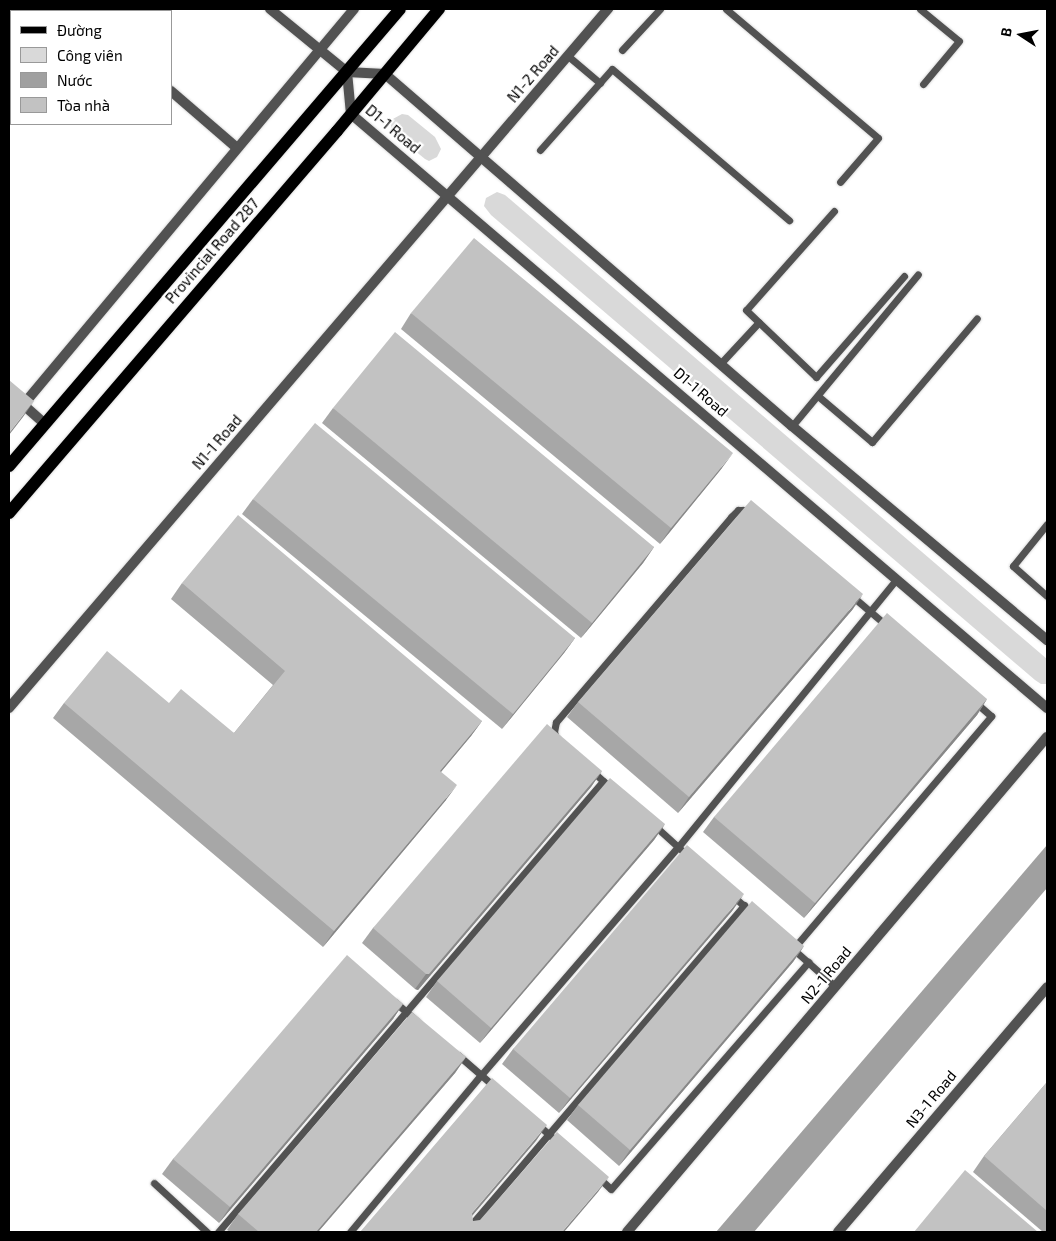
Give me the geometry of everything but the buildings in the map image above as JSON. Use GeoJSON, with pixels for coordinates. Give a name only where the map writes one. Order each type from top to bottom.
{"type":"FeatureCollection","features":[{"type":"Feature","properties":{"kind":"main road","name":"Provincial Road 287"},"geometry":{"type":"LineString","coordinates":[[9,466],[400,9]]}},
{"type":"Feature","properties":{"kind":"main road","name":"Provincial Road 287"},"geometry":{"type":"LineString","coordinates":[[9,513],[439,9]]}},
{"type":"Feature","properties":{"kind":"street"},"geometry":{"type":"LineString","coordinates":[[270,9],[347,72],[385,74],[792,426],[1047,640]]}},
{"type":"Feature","properties":{"kind":"street"},"geometry":{"type":"LineString","coordinates":[[23,404],[354,9]]}},
{"type":"Feature","properties":{"kind":"street","name":"N1-2 Road"},"geometry":{"type":"LineString","coordinates":[[448,195],[608,9]]}},
{"type":"Feature","properties":{"kind":"street","name":"D1-1 Road"},"geometry":{"type":"LineString","coordinates":[[347,72],[351,114],[1047,708]]}},
{"type":"Feature","properties":{"kind":"street"},"geometry":{"type":"LineString","coordinates":[[172,92],[237,148]]}},
{"type":"Feature","properties":{"kind":"street","name":"N1-1 Road"},"geometry":{"type":"LineString","coordinates":[[9,708],[448,195]]}},
{"type":"Feature","properties":{"kind":"street"},"geometry":{"type":"LineString","coordinates":[[9,392],[45,424]]}},
{"type":"Feature","properties":{"kind":"street","name":"N2-1 Road"},"geometry":{"type":"LineString","coordinates":[[627,1232],[1047,737]]}},
{"type":"Feature","properties":{"kind":"street","name":"N3-1 Road"},"geometry":{"type":"LineString","coordinates":[[838,1232],[1047,987]]}},
{"type":"Feature","properties":{"kind":"lane"},"geometry":{"type":"LineString","coordinates":[[622,50],[660,9]]}},
{"type":"Feature","properties":{"kind":"lane"},"geometry":{"type":"LineString","coordinates":[[726,9],[878,138],[840,182]]}},
{"type":"Feature","properties":{"kind":"lane"},"geometry":{"type":"LineString","coordinates":[[920,9],[959,41],[923,84]]}},
{"type":"Feature","properties":{"kind":"lane"},"geometry":{"type":"LineString","coordinates":[[568,56],[600,83]]}},
{"type":"Feature","properties":{"kind":"lane"},"geometry":{"type":"LineString","coordinates":[[540,150],[612,69],[789,220]]}},
{"type":"Feature","properties":{"kind":"lane"},"geometry":{"type":"LineString","coordinates":[[834,211],[746,310],[816,377],[904,276]]}},
{"type":"Feature","properties":{"kind":"lane"},"geometry":{"type":"LineString","coordinates":[[792,426],[918,274]]}},
{"type":"Feature","properties":{"kind":"lane"},"geometry":{"type":"LineString","coordinates":[[818,396],[872,442],[977,318]]}},
{"type":"Feature","properties":{"kind":"lane"},"geometry":{"type":"LineString","coordinates":[[720,364],[759,322]]}},
{"type":"Feature","properties":{"kind":"lane"},"geometry":{"type":"LineString","coordinates":[[563,745],[556,739],[554,732],[556,722],[731,517],[738,510],[743,510],[759,520]]}},
{"type":"Feature","properties":{"kind":"lane"},"geometry":{"type":"LineString","coordinates":[[1047,524],[1013,566],[1047,596]]}},
{"type":"Feature","properties":{"kind":"lane"},"geometry":{"type":"LineString","coordinates":[[350,1232],[481,1075],[678,847],[896,580]]}},
{"type":"Feature","properties":{"kind":"lane"},"geometry":{"type":"LineString","coordinates":[[848,593],[893,632]]}},
{"type":"Feature","properties":{"kind":"lane"},"geometry":{"type":"LineString","coordinates":[[794,949],[991,716],[968,697]]}},
{"type":"Feature","properties":{"kind":"lane"},"geometry":{"type":"LineString","coordinates":[[583,763],[618,794]]}},
{"type":"Feature","properties":{"kind":"lane"},"geometry":{"type":"LineString","coordinates":[[218,1232],[603,780]]}},
{"type":"Feature","properties":{"kind":"lane"},"geometry":{"type":"LineString","coordinates":[[648,820],[692,860]]}},
{"type":"Feature","properties":{"kind":"lane"},"geometry":{"type":"LineString","coordinates":[[729,892],[758,918]]}},
{"type":"Feature","properties":{"kind":"lane"},"geometry":{"type":"LineString","coordinates":[[465,1232],[744,905]]}},
{"type":"Feature","properties":{"kind":"lane"},"geometry":{"type":"LineString","coordinates":[[786,943],[836,987]]}},
{"type":"Feature","properties":{"kind":"lane"},"geometry":{"type":"LineString","coordinates":[[590,1171],[611,1189],[808,962]]}},
{"type":"Feature","properties":{"kind":"lane"},"geometry":{"type":"LineString","coordinates":[[390,999],[421,1024]]}},
{"type":"Feature","properties":{"kind":"lane"},"geometry":{"type":"LineString","coordinates":[[451,1050],[502,1093]]}},
{"type":"Feature","properties":{"kind":"lane"},"geometry":{"type":"LineString","coordinates":[[529,1116],[563,1146]]}},
{"type":"Feature","properties":{"kind":"lane"},"geometry":{"type":"LineString","coordinates":[[154,1183],[207,1232]]}},
{"type":"Feature","properties":{"kind":"green space"},"geometry":{"type":"Polygon","coordinates":[[[402,114],[408,115],[435,137],[441,149],[437,157],[429,161],[425,159],[391,131],[391,120],[402,114]]]}},
{"type":"Feature","properties":{"kind":"green space"},"geometry":{"type":"Polygon","coordinates":[[[497,192],[505,195],[1047,659],[1047,684],[1041,684],[1035,680],[491,215],[484,206],[486,198],[497,192]]]}},
{"type":"Feature","properties":{"kind":"water"},"geometry":{"type":"Polygon","coordinates":[[[1047,845],[1047,888],[754,1232],[716,1232],[1047,845]]]}}]}
